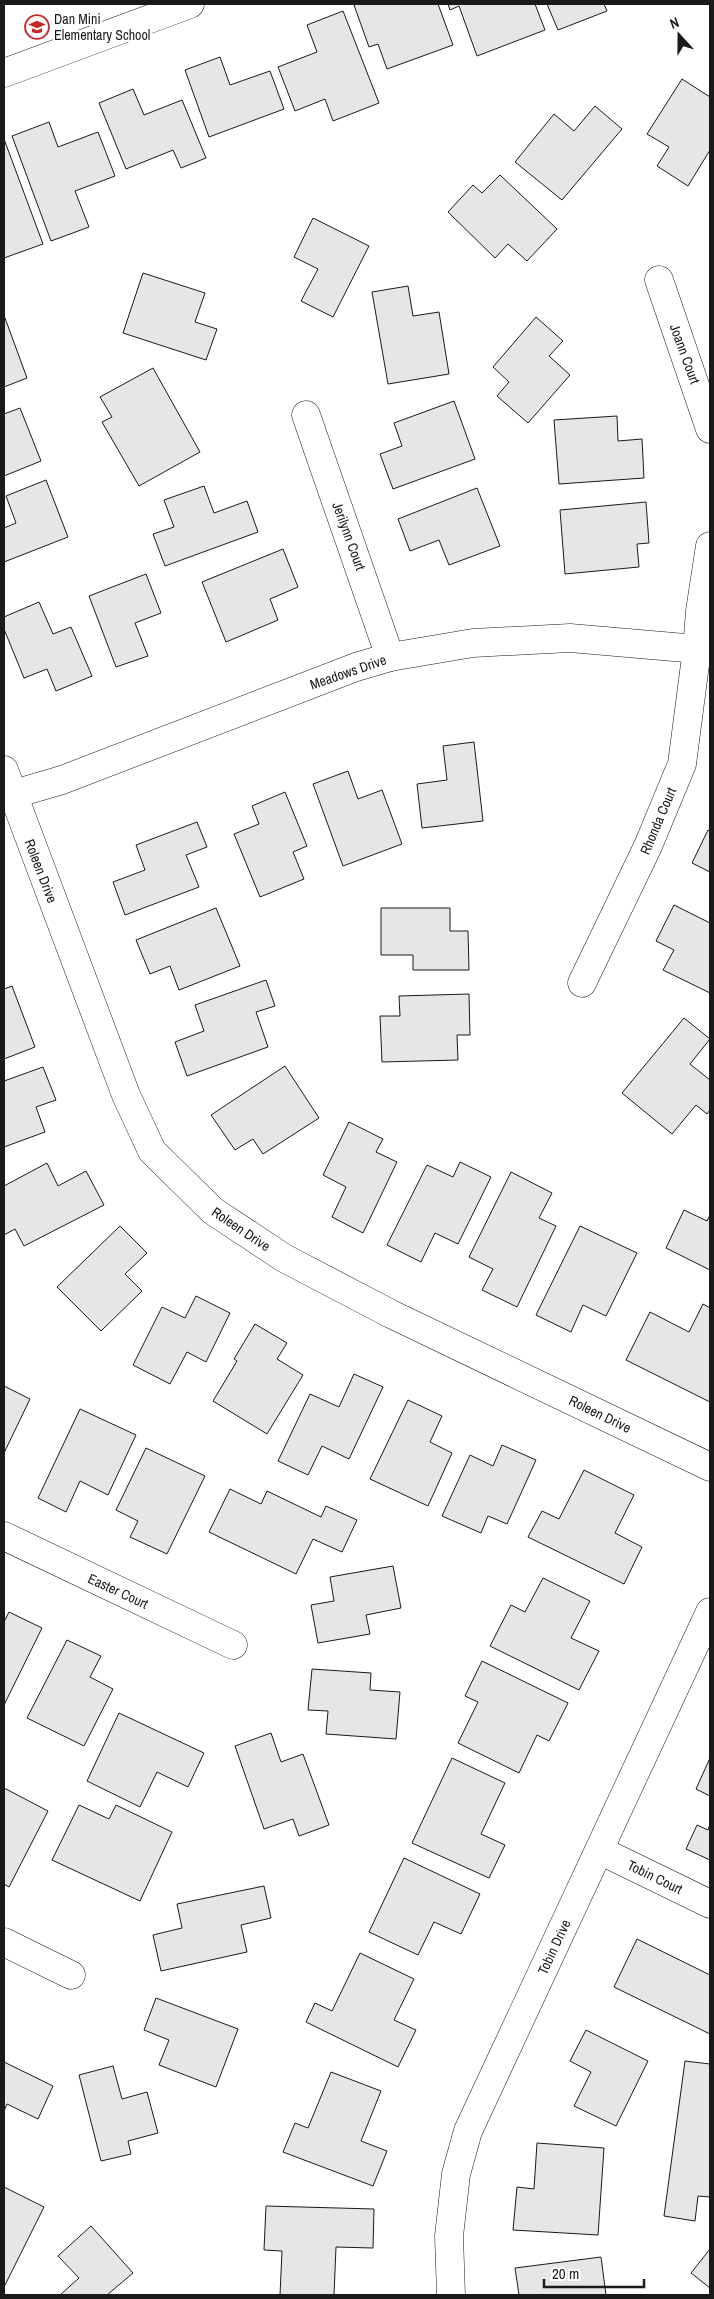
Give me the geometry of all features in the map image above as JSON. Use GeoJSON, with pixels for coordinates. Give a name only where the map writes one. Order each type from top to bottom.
{"type":"FeatureCollection","features":[{"type":"Feature","properties":{"kind":"street"},"geometry":{"type":"LineString","coordinates":[[4,73],[190,4]]}},
{"type":"Feature","properties":{"kind":"street","name":"Joann Court"},"geometry":{"type":"LineString","coordinates":[[659,280],[710,429]]}},
{"type":"Feature","properties":{"kind":"street","name":"Jerilynn Court"},"geometry":{"type":"LineString","coordinates":[[306,415],[390,657]]}},
{"type":"Feature","properties":{"kind":"street"},"geometry":{"type":"LineString","coordinates":[[704,651],[700,611],[710,546]]}},
{"type":"Feature","properties":{"kind":"street","name":"Meadows Drive"},"geometry":{"type":"LineString","coordinates":[[7,787],[62,780],[356,667],[390,657],[473,643],[570,638],[704,651]]}},
{"type":"Feature","properties":{"kind":"street","name":"Rhonda Court"},"geometry":{"type":"LineString","coordinates":[[582,983],[648,846],[682,764],[704,651]]}},
{"type":"Feature","properties":{"kind":"street","name":"Roleen Drive"},"geometry":{"type":"LineString","coordinates":[[7,787],[126,1095],[152,1151],[213,1211],[284,1258],[391,1314],[710,1467]]}},
{"type":"Feature","properties":{"kind":"street","name":"Easter Court"},"geometry":{"type":"LineString","coordinates":[[4,1536],[233,1645]]}},
{"type":"Feature","properties":{"kind":"street","name":"Tobin Drive"},"geometry":{"type":"LineString","coordinates":[[452,2295],[448,2236],[456,2174],[468,2131],[710,1612]]}},
{"type":"Feature","properties":{"kind":"street","name":"Tobin Court"},"geometry":{"type":"LineString","coordinates":[[600,1850],[710,1904]]}},
{"type":"Feature","properties":{"kind":"street"},"geometry":{"type":"LineString","coordinates":[[4,1942],[71,1975]]}},
{"type":"Feature","properties":{"kind":"building"},"geometry":{"type":"Polygon","coordinates":[[[438,4],[453,45],[387,69],[378,44],[369,47],[354,5],[438,4]]]}},
{"type":"Feature","properties":{"kind":"building"},"geometry":{"type":"Polygon","coordinates":[[[448,4],[535,4],[545,30],[477,56],[459,6],[450,10],[448,4]]]}},
{"type":"Feature","properties":{"kind":"building"},"geometry":{"type":"Polygon","coordinates":[[[547,4],[604,4],[607,11],[558,30],[547,4]]]}},
{"type":"Feature","properties":{"kind":"building"},"geometry":{"type":"Polygon","coordinates":[[[343,11],[379,103],[333,121],[325,99],[295,111],[278,67],[317,52],[307,25],[343,11]]]}},
{"type":"Feature","properties":{"kind":"building"},"geometry":{"type":"Polygon","coordinates":[[[220,57],[230,85],[270,71],[284,109],[209,137],[185,70],[220,57]]]}},
{"type":"Feature","properties":{"kind":"building"},"geometry":{"type":"Polygon","coordinates":[[[682,79],[710,97],[710,150],[688,186],[657,166],[669,147],[647,134],[682,79]]]}},
{"type":"Feature","properties":{"kind":"building"},"geometry":{"type":"Polygon","coordinates":[[[133,89],[144,115],[182,100],[206,158],[181,168],[173,150],[126,169],[99,103],[133,89]]]}},
{"type":"Feature","properties":{"kind":"building"},"geometry":{"type":"Polygon","coordinates":[[[595,106],[622,129],[562,200],[515,162],[554,114],[574,131],[595,106]]]}},
{"type":"Feature","properties":{"kind":"building"},"geometry":{"type":"Polygon","coordinates":[[[49,122],[58,147],[98,132],[115,176],[75,191],[89,227],[51,241],[12,136],[49,122]]]}},
{"type":"Feature","properties":{"kind":"building"},"geometry":{"type":"Polygon","coordinates":[[[4,139],[43,244],[4,258],[4,139]]]}},
{"type":"Feature","properties":{"kind":"building"},"geometry":{"type":"Polygon","coordinates":[[[500,175],[557,229],[527,261],[508,244],[495,258],[448,212],[473,185],[482,193],[500,175]]]}},
{"type":"Feature","properties":{"kind":"building"},"geometry":{"type":"Polygon","coordinates":[[[313,218],[369,246],[333,317],[301,301],[318,269],[294,257],[313,218]]]}},
{"type":"Feature","properties":{"kind":"building"},"geometry":{"type":"Polygon","coordinates":[[[143,273],[205,293],[195,322],[217,329],[206,360],[123,333],[143,273]]]}},
{"type":"Feature","properties":{"kind":"building"},"geometry":{"type":"Polygon","coordinates":[[[408,286],[413,316],[439,312],[449,374],[388,384],[372,292],[408,286]]]}},
{"type":"Feature","properties":{"kind":"building"},"geometry":{"type":"Polygon","coordinates":[[[536,317],[563,341],[549,356],[570,375],[528,423],[497,396],[509,382],[493,367],[536,317]]]}},
{"type":"Feature","properties":{"kind":"building"},"geometry":{"type":"Polygon","coordinates":[[[4,319],[27,378],[4,387],[4,319]]]}},
{"type":"Feature","properties":{"kind":"building"},"geometry":{"type":"Polygon","coordinates":[[[153,368],[200,452],[139,486],[102,422],[112,417],[100,397],[153,368]]]}},
{"type":"Feature","properties":{"kind":"building"},"geometry":{"type":"Polygon","coordinates":[[[454,401],[475,459],[393,489],[380,454],[402,446],[394,423],[454,401]]]}},
{"type":"Feature","properties":{"kind":"building"},"geometry":{"type":"Polygon","coordinates":[[[20,408],[41,461],[4,476],[4,414],[20,408]]]}},
{"type":"Feature","properties":{"kind":"building"},"geometry":{"type":"Polygon","coordinates":[[[617,416],[618,441],[642,439],[644,478],[559,484],[554,420],[617,416]]]}},
{"type":"Feature","properties":{"kind":"building"},"geometry":{"type":"Polygon","coordinates":[[[46,480],[68,537],[4,562],[4,528],[16,523],[6,496],[46,480]]]}},
{"type":"Feature","properties":{"kind":"building"},"geometry":{"type":"Polygon","coordinates":[[[204,486],[214,513],[247,501],[258,532],[165,566],[153,534],[174,527],[164,500],[204,486]]]}},
{"type":"Feature","properties":{"kind":"building"},"geometry":{"type":"Polygon","coordinates":[[[477,488],[500,546],[449,565],[439,540],[410,551],[398,519],[477,488]]]}},
{"type":"Feature","properties":{"kind":"building"},"geometry":{"type":"Polygon","coordinates":[[[646,502],[649,543],[637,544],[639,567],[565,574],[560,510],[646,502]]]}},
{"type":"Feature","properties":{"kind":"building"},"geometry":{"type":"Polygon","coordinates":[[[283,549],[298,587],[270,599],[278,620],[226,642],[202,582],[283,549]]]}},
{"type":"Feature","properties":{"kind":"building"},"geometry":{"type":"Polygon","coordinates":[[[146,574],[161,613],[135,623],[148,656],[116,667],[89,596],[146,574]]]}},
{"type":"Feature","properties":{"kind":"building"},"geometry":{"type":"Polygon","coordinates":[[[39,602],[53,634],[71,627],[92,676],[56,691],[47,669],[24,678],[4,629],[4,617],[39,602]]]}},
{"type":"Feature","properties":{"kind":"building"},"geometry":{"type":"Polygon","coordinates":[[[474,742],[483,821],[422,828],[417,784],[447,780],[443,746],[474,742]]]}},
{"type":"Feature","properties":{"kind":"building"},"geometry":{"type":"Polygon","coordinates":[[[348,771],[358,799],[382,790],[402,844],[343,866],[313,784],[348,771]]]}},
{"type":"Feature","properties":{"kind":"building"},"geometry":{"type":"Polygon","coordinates":[[[285,792],[307,846],[293,852],[304,879],[260,897],[234,834],[259,824],[252,806],[285,792]]]}},
{"type":"Feature","properties":{"kind":"building"},"geometry":{"type":"Polygon","coordinates":[[[197,822],[207,847],[186,855],[199,887],[125,915],[113,882],[145,870],[136,845],[197,822]]]}},
{"type":"Feature","properties":{"kind":"building"},"geometry":{"type":"Polygon","coordinates":[[[708,830],[710,831],[710,872],[692,863],[708,830]]]}},
{"type":"Feature","properties":{"kind":"building"},"geometry":{"type":"Polygon","coordinates":[[[674,905],[710,923],[710,993],[663,970],[674,950],[656,941],[674,905]]]}},
{"type":"Feature","properties":{"kind":"building"},"geometry":{"type":"Polygon","coordinates":[[[216,908],[240,966],[179,990],[170,966],[150,974],[136,940],[216,908]]]}},
{"type":"Feature","properties":{"kind":"building"},"geometry":{"type":"Polygon","coordinates":[[[381,908],[450,908],[450,931],[468,931],[469,970],[413,970],[413,955],[381,955],[381,908]]]}},
{"type":"Feature","properties":{"kind":"building"},"geometry":{"type":"Polygon","coordinates":[[[266,980],[275,1006],[256,1012],[268,1047],[187,1076],[175,1042],[204,1031],[195,1005],[266,980]]]}},
{"type":"Feature","properties":{"kind":"building"},"geometry":{"type":"Polygon","coordinates":[[[12,986],[35,1047],[4,1059],[4,989],[12,986]]]}},
{"type":"Feature","properties":{"kind":"building"},"geometry":{"type":"Polygon","coordinates":[[[469,994],[470,1035],[457,1035],[458,1060],[382,1062],[380,1016],[400,1016],[399,996],[469,994]]]}},
{"type":"Feature","properties":{"kind":"building"},"geometry":{"type":"Polygon","coordinates":[[[684,1018],[710,1039],[690,1064],[710,1080],[710,1110],[707,1114],[696,1105],[672,1134],[622,1093],[684,1018]]]}},
{"type":"Feature","properties":{"kind":"building"},"geometry":{"type":"Polygon","coordinates":[[[285,1066],[319,1118],[263,1154],[253,1139],[235,1150],[211,1115],[285,1066]]]}},
{"type":"Feature","properties":{"kind":"building"},"geometry":{"type":"Polygon","coordinates":[[[43,1067],[56,1100],[36,1107],[45,1132],[4,1147],[4,1081],[43,1067]]]}},
{"type":"Feature","properties":{"kind":"building"},"geometry":{"type":"Polygon","coordinates":[[[349,1122],[383,1139],[376,1152],[397,1162],[363,1233],[332,1217],[346,1187],[323,1175],[349,1122]]]}},
{"type":"Feature","properties":{"kind":"building"},"geometry":{"type":"Polygon","coordinates":[[[460,1162],[491,1177],[458,1244],[435,1233],[421,1262],[387,1245],[427,1165],[453,1177],[460,1162]]]}},
{"type":"Feature","properties":{"kind":"building"},"geometry":{"type":"Polygon","coordinates":[[[47,1163],[58,1186],[86,1171],[104,1205],[24,1246],[15,1229],[4,1235],[4,1186],[47,1163]]]}},
{"type":"Feature","properties":{"kind":"building"},"geometry":{"type":"Polygon","coordinates":[[[511,1172],[552,1193],[539,1218],[556,1226],[517,1307],[482,1290],[493,1269],[469,1257],[511,1172]]]}},
{"type":"Feature","properties":{"kind":"building"},"geometry":{"type":"Polygon","coordinates":[[[684,1210],[707,1221],[710,1215],[710,1270],[666,1248],[684,1210]]]}},
{"type":"Feature","properties":{"kind":"building"},"geometry":{"type":"Polygon","coordinates":[[[120,1226],[147,1253],[125,1274],[142,1291],[101,1331],[57,1287],[120,1226]]]}},
{"type":"Feature","properties":{"kind":"building"},"geometry":{"type":"Polygon","coordinates":[[[580,1226],[637,1253],[606,1316],[583,1305],[571,1332],[536,1315],[580,1226]]]}},
{"type":"Feature","properties":{"kind":"building"},"geometry":{"type":"Polygon","coordinates":[[[196,1296],[230,1313],[206,1362],[187,1352],[170,1384],[133,1365],[162,1307],[185,1318],[196,1296]]]}},
{"type":"Feature","properties":{"kind":"building"},"geometry":{"type":"Polygon","coordinates":[[[703,1304],[710,1308],[710,1402],[626,1360],[650,1312],[689,1332],[703,1304]]]}},
{"type":"Feature","properties":{"kind":"building"},"geometry":{"type":"Polygon","coordinates":[[[255,1324],[287,1343],[277,1359],[303,1375],[267,1434],[213,1401],[237,1361],[234,1359],[255,1324]]]}},
{"type":"Feature","properties":{"kind":"building"},"geometry":{"type":"Polygon","coordinates":[[[354,1374],[383,1387],[349,1459],[322,1446],[308,1475],[278,1461],[310,1394],[339,1407],[354,1374]]]}},
{"type":"Feature","properties":{"kind":"building"},"geometry":{"type":"Polygon","coordinates":[[[4,1386],[30,1399],[4,1453],[4,1386]]]}},
{"type":"Feature","properties":{"kind":"building"},"geometry":{"type":"Polygon","coordinates":[[[408,1400],[442,1416],[430,1442],[452,1453],[428,1506],[370,1479],[408,1400]]]}},
{"type":"Feature","properties":{"kind":"building"},"geometry":{"type":"Polygon","coordinates":[[[80,1409],[136,1435],[108,1495],[80,1481],[66,1512],[38,1498],[80,1409]]]}},
{"type":"Feature","properties":{"kind":"building"},"geometry":{"type":"Polygon","coordinates":[[[502,1445],[536,1460],[507,1524],[488,1516],[481,1533],[442,1516],[470,1455],[493,1466],[502,1445]]]}},
{"type":"Feature","properties":{"kind":"building"},"geometry":{"type":"Polygon","coordinates":[[[146,1448],[205,1476],[167,1554],[130,1537],[138,1521],[116,1510],[146,1448]]]}},
{"type":"Feature","properties":{"kind":"building"},"geometry":{"type":"Polygon","coordinates":[[[584,1470],[634,1495],[615,1533],[642,1547],[624,1584],[528,1537],[542,1511],[559,1519],[584,1470]]]}},
{"type":"Feature","properties":{"kind":"building"},"geometry":{"type":"Polygon","coordinates":[[[230,1489],[261,1504],[267,1491],[321,1517],[326,1506],[357,1520],[342,1552],[313,1539],[296,1574],[209,1532],[230,1489]]]}},
{"type":"Feature","properties":{"kind":"building"},"geometry":{"type":"Polygon","coordinates":[[[393,1566],[401,1608],[366,1615],[370,1634],[318,1643],[311,1605],[334,1601],[330,1577],[393,1566]]]}},
{"type":"Feature","properties":{"kind":"building"},"geometry":{"type":"Polygon","coordinates":[[[543,1578],[590,1601],[571,1638],[599,1651],[579,1690],[490,1646],[511,1605],[525,1612],[543,1578]]]}},
{"type":"Feature","properties":{"kind":"building"},"geometry":{"type":"Polygon","coordinates":[[[9,1612],[42,1628],[4,1705],[4,1622],[9,1612]]]}},
{"type":"Feature","properties":{"kind":"building"},"geometry":{"type":"Polygon","coordinates":[[[67,1640],[101,1656],[90,1677],[113,1689],[84,1746],[27,1718],[67,1640]]]}},
{"type":"Feature","properties":{"kind":"building"},"geometry":{"type":"Polygon","coordinates":[[[482,1661],[568,1703],[549,1741],[537,1735],[519,1773],[458,1743],[478,1702],[465,1696],[482,1661]]]}},
{"type":"Feature","properties":{"kind":"building"},"geometry":{"type":"Polygon","coordinates":[[[312,1669],[371,1673],[370,1690],[400,1692],[396,1739],[326,1734],[328,1711],[308,1710],[312,1669]]]}},
{"type":"Feature","properties":{"kind":"building"},"geometry":{"type":"Polygon","coordinates":[[[119,1713],[204,1753],[188,1787],[157,1772],[140,1807],[87,1781],[119,1713]]]}},
{"type":"Feature","properties":{"kind":"building"},"geometry":{"type":"Polygon","coordinates":[[[271,1733],[281,1762],[303,1754],[329,1825],[299,1836],[293,1819],[264,1829],[235,1746],[271,1733]]]}},
{"type":"Feature","properties":{"kind":"building"},"geometry":{"type":"Polygon","coordinates":[[[452,1758],[505,1783],[481,1834],[505,1845],[489,1878],[412,1843],[452,1758]]]}},
{"type":"Feature","properties":{"kind":"building"},"geometry":{"type":"Polygon","coordinates":[[[710,1758],[710,1796],[696,1789],[710,1758]]]}},
{"type":"Feature","properties":{"kind":"building"},"geometry":{"type":"Polygon","coordinates":[[[4,1788],[48,1811],[9,1887],[4,1884],[4,1788]]]}},
{"type":"Feature","properties":{"kind":"building"},"geometry":{"type":"Polygon","coordinates":[[[79,1805],[109,1819],[116,1805],[172,1832],[140,1901],[52,1860],[79,1805]]]}},
{"type":"Feature","properties":{"kind":"building"},"geometry":{"type":"Polygon","coordinates":[[[710,1824],[710,1860],[686,1849],[697,1825],[708,1830],[710,1824]]]}},
{"type":"Feature","properties":{"kind":"building"},"geometry":{"type":"Polygon","coordinates":[[[404,1858],[480,1894],[461,1934],[434,1922],[418,1955],[369,1932],[404,1858]]]}},
{"type":"Feature","properties":{"kind":"building"},"geometry":{"type":"Polygon","coordinates":[[[264,1886],[271,1918],[241,1925],[247,1952],[161,1971],[153,1935],[182,1928],[177,1904],[264,1886]]]}},
{"type":"Feature","properties":{"kind":"building"},"geometry":{"type":"Polygon","coordinates":[[[637,1939],[710,1975],[710,2034],[614,1987],[637,1939]]]}},
{"type":"Feature","properties":{"kind":"building"},"geometry":{"type":"Polygon","coordinates":[[[360,1953],[414,1979],[394,2020],[416,2030],[398,2067],[306,2022],[315,2003],[332,2011],[360,1953]]]}},
{"type":"Feature","properties":{"kind":"building"},"geometry":{"type":"Polygon","coordinates":[[[156,1998],[238,2029],[216,2087],[159,2065],[169,2040],[144,2030],[156,1998]]]}},
{"type":"Feature","properties":{"kind":"building"},"geometry":{"type":"Polygon","coordinates":[[[586,2030],[648,2061],[616,2126],[574,2106],[591,2072],[570,2061],[586,2030]]]}},
{"type":"Feature","properties":{"kind":"building"},"geometry":{"type":"Polygon","coordinates":[[[685,2061],[710,2064],[710,2197],[698,2196],[695,2221],[664,2216],[685,2061]]]}},
{"type":"Feature","properties":{"kind":"building"},"geometry":{"type":"Polygon","coordinates":[[[4,2062],[53,2086],[38,2119],[7,2104],[4,2111],[4,2062]]]}},
{"type":"Feature","properties":{"kind":"building"},"geometry":{"type":"Polygon","coordinates":[[[113,2066],[122,2099],[147,2092],[158,2133],[128,2141],[131,2154],[101,2161],[79,2075],[113,2066]]]}},
{"type":"Feature","properties":{"kind":"building"},"geometry":{"type":"Polygon","coordinates":[[[331,2072],[381,2091],[361,2141],[387,2151],[373,2186],[283,2152],[295,2123],[308,2128],[331,2072]]]}},
{"type":"Feature","properties":{"kind":"building"},"geometry":{"type":"Polygon","coordinates":[[[537,2143],[604,2148],[598,2235],[513,2230],[517,2187],[534,2189],[537,2143]]]}},
{"type":"Feature","properties":{"kind":"building"},"geometry":{"type":"Polygon","coordinates":[[[4,2187],[44,2207],[4,2287],[4,2187]]]}},
{"type":"Feature","properties":{"kind":"building"},"geometry":{"type":"Polygon","coordinates":[[[266,2206],[374,2209],[373,2248],[336,2247],[334,2295],[280,2295],[282,2251],[264,2250],[266,2206]]]}},
{"type":"Feature","properties":{"kind":"building"},"geometry":{"type":"Polygon","coordinates":[[[91,2226],[133,2273],[107,2295],[60,2295],[79,2278],[58,2256],[91,2226]]]}},
{"type":"Feature","properties":{"kind":"building"},"geometry":{"type":"Polygon","coordinates":[[[710,2249],[710,2288],[691,2273],[710,2249]]]}},
{"type":"Feature","properties":{"kind":"building"},"geometry":{"type":"Polygon","coordinates":[[[601,2257],[606,2295],[519,2295],[515,2268],[601,2257]]]}},
{"type":"Feature","properties":{"kind":"place","name":"Dan Mini Elementary School"},"geometry":{"type":"Point","coordinates":[37,27]}}]}
